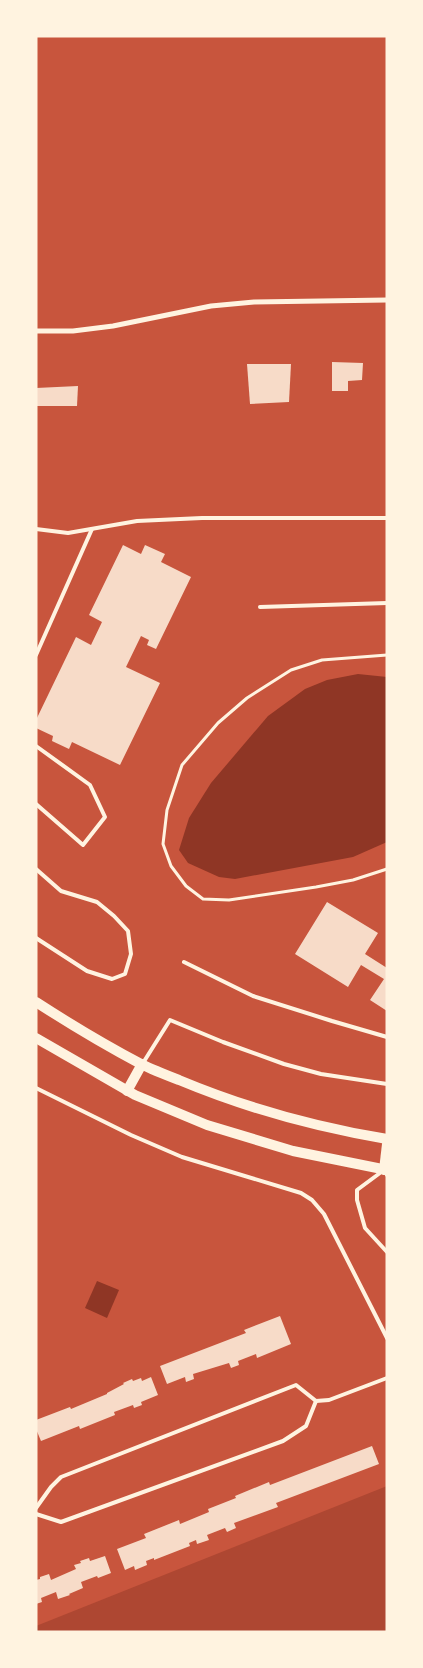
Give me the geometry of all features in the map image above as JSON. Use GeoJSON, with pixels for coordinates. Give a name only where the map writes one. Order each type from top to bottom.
{"type":"FeatureCollection","features":[{"type":"Feature","properties":{"kind":"main road"},"geometry":{"type":"LineString","coordinates":[[36,1002],[76,1028],[142,1064],[209,1093],[277,1116],[339,1131],[387,1139]]}},
{"type":"Feature","properties":{"kind":"main road"},"geometry":{"type":"LineString","coordinates":[[36,1038],[127,1091],[207,1124],[293,1151],[386,1171],[387,1144]]}},
{"type":"Feature","properties":{"kind":"main road"},"geometry":{"type":"LineString","coordinates":[[127,1091],[142,1064]]}},
{"type":"Feature","properties":{"kind":"street"},"geometry":{"type":"LineString","coordinates":[[36,331],[73,331],[105,327],[211,306],[254,302],[387,300]]}},
{"type":"Feature","properties":{"kind":"lane"},"geometry":{"type":"LineString","coordinates":[[36,529],[68,533],[137,521],[156,520],[387,518]]}},
{"type":"Feature","properties":{"kind":"lane"},"geometry":{"type":"LineString","coordinates":[[36,655],[92,529]]}},
{"type":"Feature","properties":{"kind":"lane"},"geometry":{"type":"LineString","coordinates":[[260,607],[387,603]]}},
{"type":"Feature","properties":{"kind":"lane"},"geometry":{"type":"LineString","coordinates":[[36,746],[90,784],[105,817],[83,845],[36,804]]}},
{"type":"Feature","properties":{"kind":"lane"},"geometry":{"type":"LineString","coordinates":[[36,869],[61,891],[97,902],[128,931],[130,954],[125,974],[112,979],[87,971],[36,938]]}},
{"type":"Feature","properties":{"kind":"lane"},"geometry":{"type":"LineString","coordinates":[[184,962],[253,996],[387,1037]]}},
{"type":"Feature","properties":{"kind":"lane"},"geometry":{"type":"LineString","coordinates":[[142,1064],[170,1020],[223,1042],[293,1066],[321,1074],[387,1084]]}},
{"type":"Feature","properties":{"kind":"lane"},"geometry":{"type":"LineString","coordinates":[[36,1088],[131,1135],[182,1157],[301,1194],[312,1200],[324,1214],[387,1338]]}},
{"type":"Feature","properties":{"kind":"lane"},"geometry":{"type":"LineString","coordinates":[[386,1171],[357,1190],[356,1200],[365,1228],[387,1252]]}},
{"type":"Feature","properties":{"kind":"lane"},"geometry":{"type":"LineString","coordinates":[[36,1508],[51,1487],[61,1477],[296,1385],[316,1400],[329,1400],[387,1378]]}},
{"type":"Feature","properties":{"kind":"lane"},"geometry":{"type":"LineString","coordinates":[[36,1514],[61,1522],[283,1441],[306,1426],[316,1400]]}},
{"type":"Feature","properties":{"kind":"path"},"geometry":{"type":"LineString","coordinates":[[387,655],[322,660],[291,670],[247,698],[218,723],[182,765],[167,810],[163,844],[171,866],[186,886],[203,899],[229,900],[316,888],[387,870]]}},
{"type":"Feature","properties":{"kind":"shaded area"},"geometry":{"type":"Polygon","coordinates":[[[358,674],[387,677],[387,842],[353,857],[235,879],[219,877],[188,863],[179,850],[189,818],[211,783],[268,716],[305,689],[327,680],[358,674]]]}},
{"type":"Feature","properties":{"kind":"shaded area"},"geometry":{"type":"Polygon","coordinates":[[[97,1281],[119,1290],[107,1318],[85,1308],[97,1281]]]}},
{"type":"Feature","properties":{"kind":"shaded area"},"geometry":{"type":"Polygon","coordinates":[[[387,1486],[387,1632],[36,1632],[36,1626],[387,1486]]]}},
{"type":"Feature","properties":{"kind":"building"},"geometry":{"type":"Polygon","coordinates":[[[332,362],[363,363],[362,380],[348,381],[348,391],[332,391],[332,362]]]}},
{"type":"Feature","properties":{"kind":"building"},"geometry":{"type":"Polygon","coordinates":[[[247,364],[291,364],[289,402],[250,404],[247,364]]]}},
{"type":"Feature","properties":{"kind":"building"},"geometry":{"type":"Polygon","coordinates":[[[78,386],[77,406],[36,406],[36,388],[78,386]]]}},
{"type":"Feature","properties":{"kind":"building"},"geometry":{"type":"Polygon","coordinates":[[[123,545],[141,554],[145,545],[165,554],[161,562],[191,577],[156,649],[147,645],[149,640],[141,636],[126,667],[160,683],[120,765],[72,742],[69,749],[52,741],[53,736],[36,728],[36,720],[76,637],[91,645],[102,622],[89,615],[123,545]]]}},
{"type":"Feature","properties":{"kind":"building"},"geometry":{"type":"Polygon","coordinates":[[[327,902],[378,933],[365,954],[387,968],[387,1011],[370,1000],[384,979],[361,965],[348,987],[295,954],[327,902]]]}},
{"type":"Feature","properties":{"kind":"building"},"geometry":{"type":"Polygon","coordinates":[[[280,1316],[291,1344],[257,1358],[256,1354],[238,1361],[239,1365],[231,1368],[229,1363],[193,1374],[194,1379],[186,1382],[185,1377],[167,1384],[160,1366],[246,1333],[244,1330],[280,1316]]]}},
{"type":"Feature","properties":{"kind":"building"},"geometry":{"type":"Polygon","coordinates":[[[151,1377],[158,1395],[141,1402],[142,1405],[134,1408],[133,1405],[114,1412],[115,1415],[80,1429],[79,1426],[41,1441],[36,1429],[36,1420],[70,1407],[71,1409],[107,1394],[132,1379],[133,1381],[141,1378],[142,1381],[151,1377]]]}},
{"type":"Feature","properties":{"kind":"building"},"geometry":{"type":"Polygon","coordinates":[[[372,1446],[379,1464],[276,1503],[278,1507],[234,1523],[236,1528],[227,1532],[225,1528],[207,1535],[209,1540],[197,1544],[196,1540],[189,1543],[190,1546],[154,1560],[154,1558],[146,1561],[147,1565],[135,1570],[134,1566],[125,1570],[117,1549],[146,1538],[144,1534],[179,1520],[180,1524],[209,1512],[208,1509],[236,1498],[235,1496],[269,1482],[270,1485],[372,1446]]]}},
{"type":"Feature","properties":{"kind":"building"},"geometry":{"type":"Polygon","coordinates":[[[105,1556],[111,1573],[81,1582],[83,1588],[70,1595],[58,1599],[56,1592],[41,1598],[42,1602],[36,1604],[36,1580],[40,1579],[40,1577],[49,1574],[51,1580],[76,1569],[74,1565],[81,1563],[80,1561],[89,1558],[90,1561],[105,1556]]]}}]}
